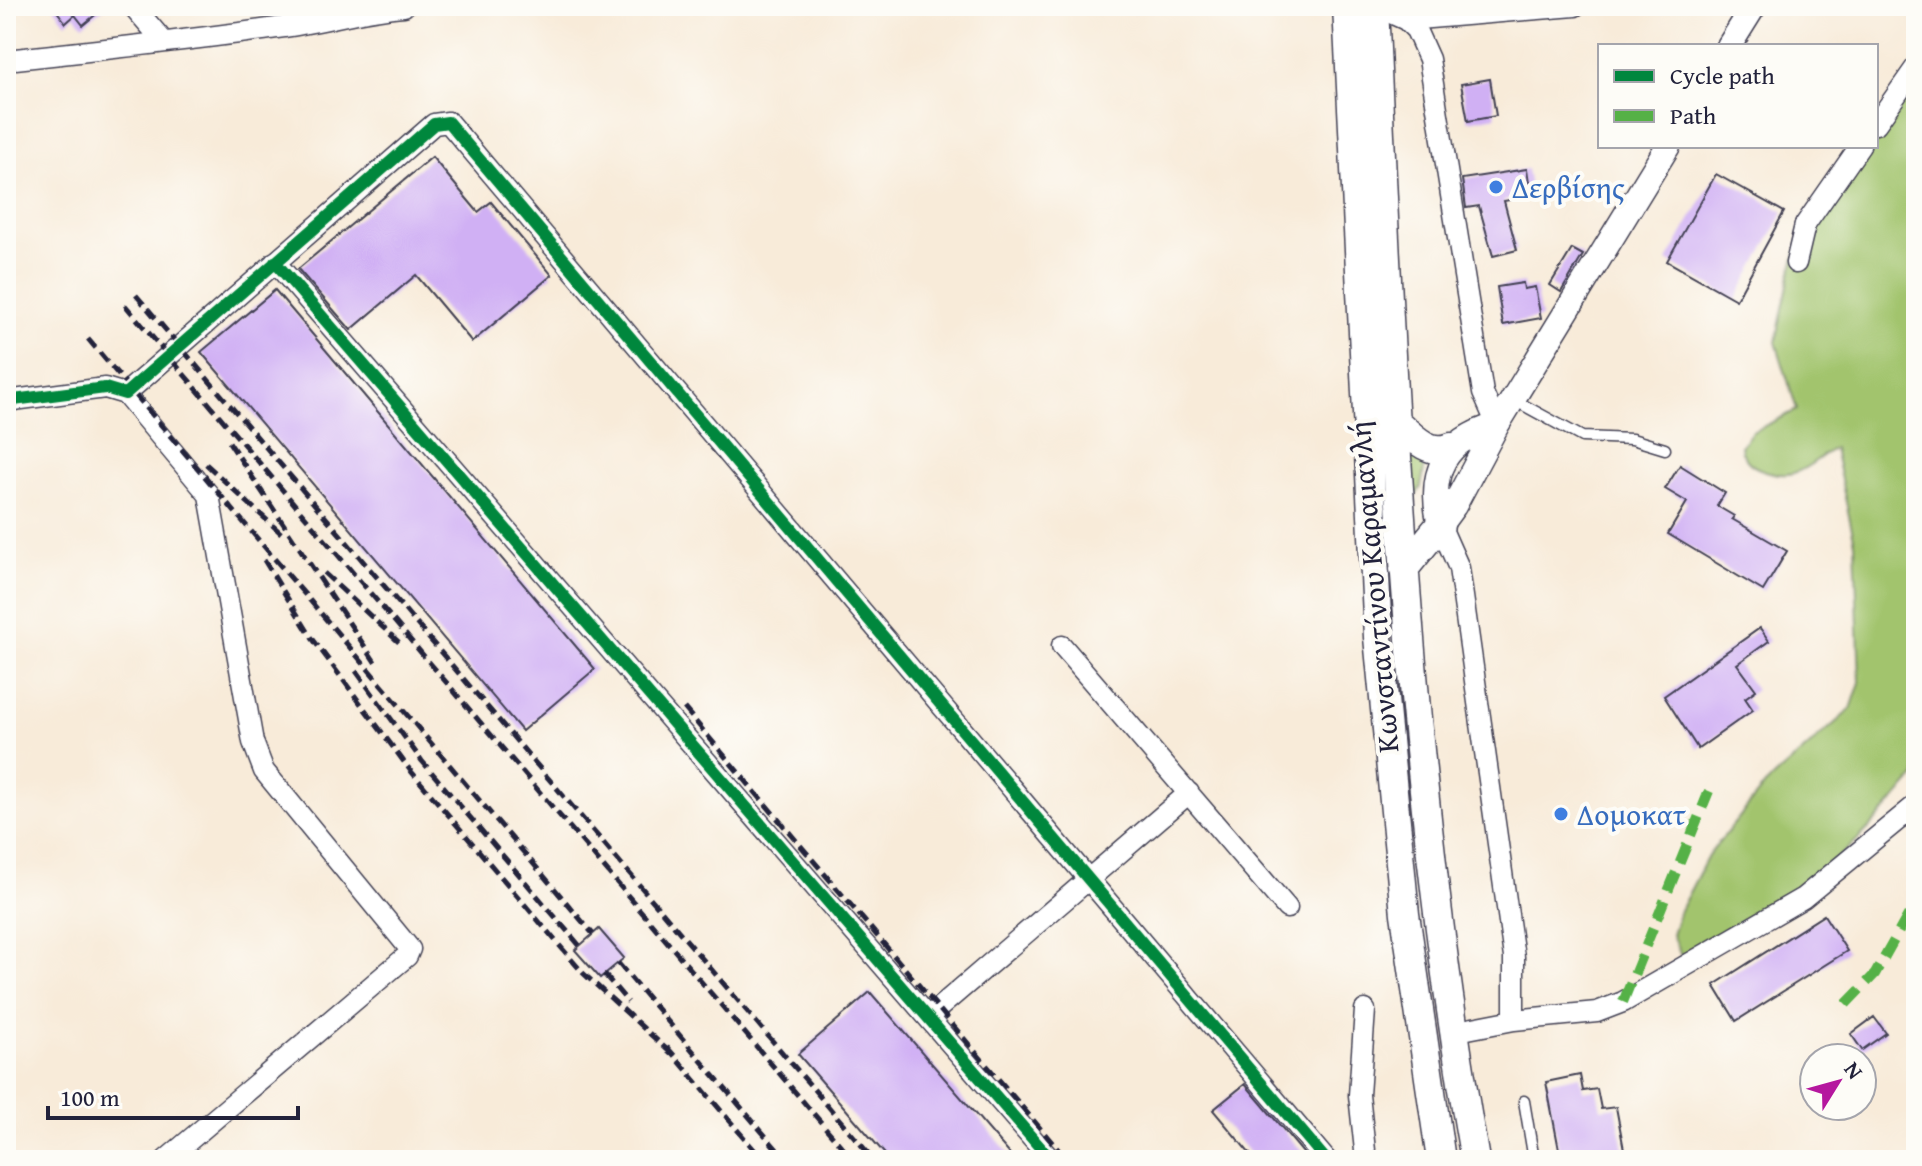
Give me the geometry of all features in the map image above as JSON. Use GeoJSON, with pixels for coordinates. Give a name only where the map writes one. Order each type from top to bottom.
{"type":"FeatureCollection","features":[{"type":"Feature","properties":{"kind":"main road","name":"Κωνσταντίνου Καραμανλή"},"geometry":{"type":"LineString","coordinates":[[1347,6],[1378,637],[1405,914],[1441,1160]]}},
{"type":"Feature","properties":{"kind":"main road","name":"Κωνσταντίνου Καραμανλή"},"geometry":{"type":"LineString","coordinates":[[1374,6],[1393,419],[1404,569],[1435,902],[1452,1032],[1475,1160]]}},
{"type":"Feature","properties":{"kind":"main road"},"geometry":{"type":"LineString","coordinates":[[1393,419],[1426,447],[1440,450],[1451,447]]}},
{"type":"Feature","properties":{"kind":"main road"},"geometry":{"type":"LineString","coordinates":[[1404,569],[1440,525]]}},
{"type":"Feature","properties":{"kind":"street"},"geometry":{"type":"LineString","coordinates":[[133,6],[164,42]]}},
{"type":"Feature","properties":{"kind":"street"},"geometry":{"type":"LineString","coordinates":[[6,60],[164,42],[330,12],[404,6]]}},
{"type":"Feature","properties":{"kind":"street"},"geometry":{"type":"LineString","coordinates":[[1374,6],[1406,20],[1416,30],[1429,59],[1483,393],[1497,425]]}},
{"type":"Feature","properties":{"kind":"street"},"geometry":{"type":"LineString","coordinates":[[1406,20],[1575,6]]}},
{"type":"Feature","properties":{"kind":"street"},"geometry":{"type":"LineString","coordinates":[[1730,44],[1754,6]]}},
{"type":"Feature","properties":{"kind":"street"},"geometry":{"type":"LineString","coordinates":[[1878,121],[1916,67]]}},
{"type":"Feature","properties":{"kind":"street"},"geometry":{"type":"LineString","coordinates":[[125,394],[434,124],[448,122],[1326,1160]]}},
{"type":"Feature","properties":{"kind":"street"},"geometry":{"type":"LineString","coordinates":[[1440,525],[1512,399],[1667,148]]}},
{"type":"Feature","properties":{"kind":"street"},"geometry":{"type":"LineString","coordinates":[[1796,263],[1805,225],[1859,148]]}},
{"type":"Feature","properties":{"kind":"street"},"geometry":{"type":"LineString","coordinates":[[275,262],[1051,1160]]}},
{"type":"Feature","properties":{"kind":"street"},"geometry":{"type":"LineString","coordinates":[[6,401],[105,388],[125,394],[209,495],[253,742],[264,771],[410,949],[407,956],[166,1160]]}},
{"type":"Feature","properties":{"kind":"street"},"geometry":{"type":"LineString","coordinates":[[1497,425],[1470,432],[1451,447],[1437,489],[1440,525],[1459,568],[1514,957],[1514,1020]]}},
{"type":"Feature","properties":{"kind":"street"},"geometry":{"type":"LineString","coordinates":[[1062,646],[1287,908]]}},
{"type":"Feature","properties":{"kind":"street"},"geometry":{"type":"LineString","coordinates":[[928,1017],[1189,793]]}},
{"type":"Feature","properties":{"kind":"street"},"geometry":{"type":"LineString","coordinates":[[1452,1032],[1514,1020],[1597,1012],[1641,993],[1803,898],[1916,805]]}},
{"type":"Feature","properties":{"kind":"street"},"geometry":{"type":"LineString","coordinates":[[1365,1010],[1359,1095],[1366,1160]]}},
{"type":"Feature","properties":{"kind":"lane"},"geometry":{"type":"LineString","coordinates":[[1512,399],[1582,437],[1632,439],[1665,449]]}},
{"type":"Feature","properties":{"kind":"lane"},"geometry":{"type":"LineString","coordinates":[[1524,1101],[1534,1160]]}},
{"type":"Feature","properties":{"kind":"green space"},"geometry":{"type":"Polygon","coordinates":[[[1916,72],[1916,776],[1844,853],[1799,886],[1716,938],[1684,963],[1672,935],[1679,912],[1708,856],[1765,785],[1851,709],[1860,682],[1855,543],[1834,448],[1800,471],[1783,474],[1753,465],[1745,457],[1741,446],[1752,432],[1797,410],[1776,342],[1801,236],[1866,148],[1878,148],[1878,129],[1916,72]]]}},
{"type":"Feature","properties":{"kind":"green space"},"geometry":{"type":"Polygon","coordinates":[[[1408,440],[1426,458],[1421,487],[1413,501],[1408,440]]]}},
{"type":"Feature","properties":{"kind":"building"},"geometry":{"type":"Polygon","coordinates":[[[53,6],[106,6],[83,25],[75,15],[66,23],[53,6]]]}},
{"type":"Feature","properties":{"kind":"building"},"geometry":{"type":"Polygon","coordinates":[[[1490,79],[1496,116],[1468,121],[1461,84],[1490,79]]]}},
{"type":"Feature","properties":{"kind":"building"},"geometry":{"type":"Polygon","coordinates":[[[432,157],[478,212],[491,202],[552,275],[472,342],[416,275],[351,330],[298,269],[432,157]]]}},
{"type":"Feature","properties":{"kind":"building"},"geometry":{"type":"Polygon","coordinates":[[[1527,169],[1531,196],[1504,201],[1517,250],[1493,256],[1479,206],[1466,208],[1462,179],[1527,169]]]}},
{"type":"Feature","properties":{"kind":"building"},"geometry":{"type":"Polygon","coordinates":[[[1716,174],[1784,212],[1736,300],[1667,261],[1716,174]]]}},
{"type":"Feature","properties":{"kind":"building"},"geometry":{"type":"Polygon","coordinates":[[[1572,249],[1583,255],[1561,292],[1550,285],[1572,249]]]}},
{"type":"Feature","properties":{"kind":"building"},"geometry":{"type":"Polygon","coordinates":[[[1523,283],[1524,289],[1535,287],[1541,318],[1503,325],[1497,287],[1523,283]]]}},
{"type":"Feature","properties":{"kind":"building"},"geometry":{"type":"Polygon","coordinates":[[[275,290],[595,669],[522,731],[201,352],[275,290]]]}},
{"type":"Feature","properties":{"kind":"building"},"geometry":{"type":"Polygon","coordinates":[[[1680,465],[1725,493],[1717,506],[1734,516],[1732,519],[1787,551],[1763,591],[1668,534],[1687,502],[1665,489],[1680,465]]]}},
{"type":"Feature","properties":{"kind":"building"},"geometry":{"type":"Polygon","coordinates":[[[1760,628],[1769,641],[1737,664],[1756,690],[1745,698],[1753,710],[1698,749],[1664,696],[1760,628]]]}},
{"type":"Feature","properties":{"kind":"building"},"geometry":{"type":"Polygon","coordinates":[[[1824,915],[1847,951],[1736,1021],[1714,985],[1824,915]]]}},
{"type":"Feature","properties":{"kind":"building"},"geometry":{"type":"Polygon","coordinates":[[[599,929],[624,958],[600,978],[575,950],[599,929]]]}},
{"type":"Feature","properties":{"kind":"building"},"geometry":{"type":"Polygon","coordinates":[[[870,992],[1015,1160],[890,1160],[798,1054],[870,992]]]}},
{"type":"Feature","properties":{"kind":"building"},"geometry":{"type":"Polygon","coordinates":[[[1874,1017],[1886,1033],[1873,1042],[1856,1042],[1851,1034],[1874,1017]]]}},
{"type":"Feature","properties":{"kind":"building"},"geometry":{"type":"Polygon","coordinates":[[[1580,1075],[1583,1091],[1597,1089],[1601,1109],[1616,1107],[1626,1160],[1561,1160],[1546,1082],[1580,1075]]]}},
{"type":"Feature","properties":{"kind":"building"},"geometry":{"type":"Polygon","coordinates":[[[1245,1084],[1309,1160],[1255,1160],[1213,1110],[1245,1084]]]}},
{"type":"Feature","properties":{"kind":"railway"},"geometry":{"type":"LineString","coordinates":[[136,295],[874,1160]]}},
{"type":"Feature","properties":{"kind":"railway"},"geometry":{"type":"LineString","coordinates":[[125,305],[853,1160]]}},
{"type":"Feature","properties":{"kind":"railway"},"geometry":{"type":"LineString","coordinates":[[88,339],[593,934]]}},
{"type":"Feature","properties":{"kind":"railway"},"geometry":{"type":"LineString","coordinates":[[229,442],[377,665]]}},
{"type":"Feature","properties":{"kind":"railway"},"geometry":{"type":"LineString","coordinates":[[206,464],[283,535]]}},
{"type":"Feature","properties":{"kind":"railway"},"geometry":{"type":"LineString","coordinates":[[264,560],[312,638],[410,770],[583,973],[673,1055]]}},
{"type":"Feature","properties":{"kind":"railway"},"geometry":{"type":"LineString","coordinates":[[324,573],[403,646]]}},
{"type":"Feature","properties":{"kind":"railway"},"geometry":{"type":"LineString","coordinates":[[356,671],[422,761],[580,946]]}},
{"type":"Feature","properties":{"kind":"railway"},"geometry":{"type":"LineString","coordinates":[[684,708],[1067,1160]]}},
{"type":"Feature","properties":{"kind":"railway"},"geometry":{"type":"LineString","coordinates":[[618,963],[786,1160]]}},
{"type":"Feature","properties":{"kind":"railway"},"geometry":{"type":"LineString","coordinates":[[604,974],[628,1002]]}},
{"type":"Feature","properties":{"kind":"railway"},"geometry":{"type":"LineString","coordinates":[[667,1047],[763,1160]]}},
{"type":"Feature","properties":{"kind":"marked path"},"geometry":{"type":"LineString","coordinates":[[1623,1002],[1709,791]]}},
{"type":"Feature","properties":{"kind":"marked path"},"geometry":{"type":"LineString","coordinates":[[1846,1004],[1875,974],[1916,901]]}},
{"type":"Feature","properties":{"kind":"cycle path"},"geometry":{"type":"LineString","coordinates":[[6,401],[105,388],[125,394],[434,124],[448,122],[1326,1160]]}},
{"type":"Feature","properties":{"kind":"cycle path"},"geometry":{"type":"LineString","coordinates":[[275,262],[1051,1160]]}},
{"type":"Feature","properties":{"kind":"place","name":"Δερβίσης"},"geometry":{"type":"Point","coordinates":[1496,187]}},
{"type":"Feature","properties":{"kind":"place","name":"Δομοκατ"},"geometry":{"type":"Point","coordinates":[1561,814]}}]}
